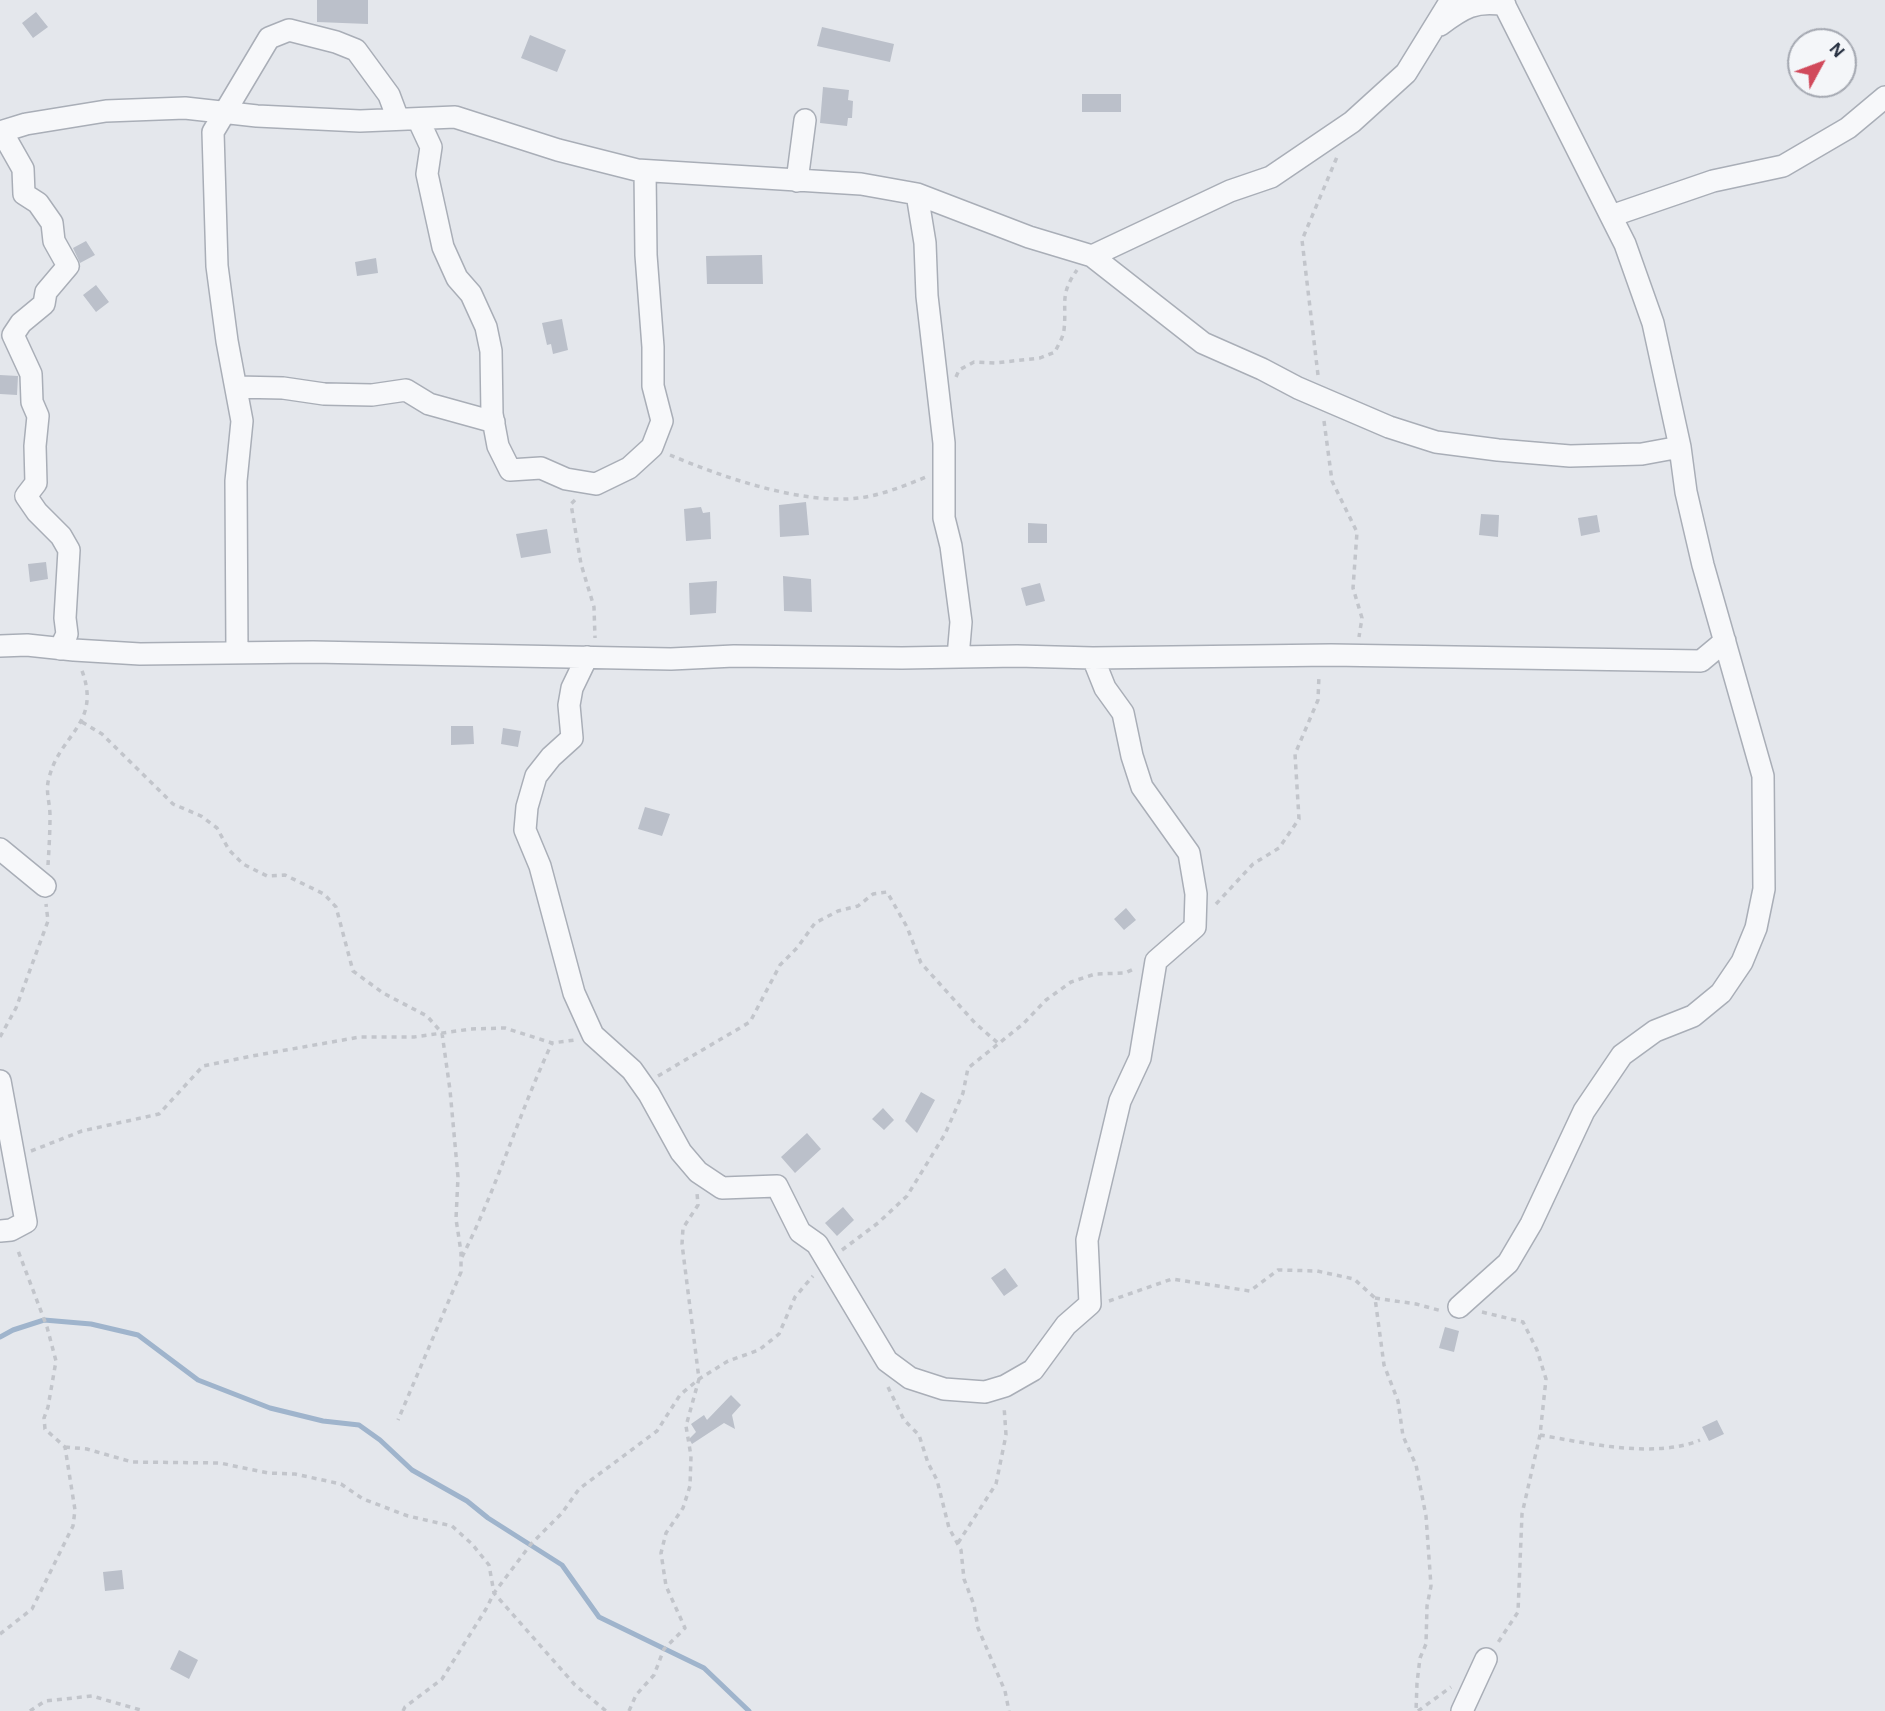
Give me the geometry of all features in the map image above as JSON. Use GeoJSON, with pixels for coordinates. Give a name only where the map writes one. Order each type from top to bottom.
{"type":"FeatureCollection","features":[{"type":"Feature","properties":{"kind":"street"},"geometry":{"type":"LineString","coordinates":[[1433,30],[1469,4],[1490,0],[1503,3],[1625,244],[1653,323],[1703,565],[1763,776],[1764,889],[1756,928],[1742,962],[1721,993],[1693,1016],[1655,1031],[1622,1055],[1584,1111],[1531,1224],[1508,1263],[1459,1307]]}},
{"type":"Feature","properties":{"kind":"street"},"geometry":{"type":"LineString","coordinates":[[1092,256],[1230,191],[1271,177],[1352,122],[1406,74],[1449,4]]}},
{"type":"Feature","properties":{"kind":"street"},"geometry":{"type":"LineString","coordinates":[[237,653],[236,481],[242,421],[217,266],[214,132],[269,38],[289,30],[336,41],[356,50],[431,147],[427,174],[443,247],[457,278],[471,294],[486,327],[491,351],[490,387],[498,446],[510,470],[541,468],[566,479],[596,484],[629,468],[652,447],[662,421],[653,386],[646,255],[645,171]]}},
{"type":"Feature","properties":{"kind":"street"},"geometry":{"type":"LineString","coordinates":[[1611,216],[1713,181],[1783,166],[1848,128],[1885,97]]}},
{"type":"Feature","properties":{"kind":"street"},"geometry":{"type":"LineString","coordinates":[[67,650],[65,618],[69,550],[61,536],[37,512],[26,496],[36,483],[35,446],[38,416],[32,402],[31,374],[6,338],[44,304],[46,292],[68,266],[54,241],[52,223],[38,203],[24,194],[23,169],[1,132],[26,124],[106,111],[185,108],[257,116],[360,121],[455,117],[558,150],[645,171],[861,184],[917,194],[1029,237],[1092,256],[1203,343],[1389,427],[1436,442],[1570,456],[1642,454],[1680,447]]}},
{"type":"Feature","properties":{"kind":"street"},"geometry":{"type":"LineString","coordinates":[[797,181],[805,120]]}},
{"type":"Feature","properties":{"kind":"street"},"geometry":{"type":"LineString","coordinates":[[917,194],[925,243],[927,296],[944,443],[944,519],[953,555],[961,622],[958,657]]}},
{"type":"Feature","properties":{"kind":"street"},"geometry":{"type":"LineString","coordinates":[[236,387],[372,395],[406,390],[429,404],[494,422]]}},
{"type":"Feature","properties":{"kind":"street"},"geometry":{"type":"LineString","coordinates":[[0,646],[27,645],[140,654],[313,652],[535,658],[1093,658],[1331,655],[1702,661],[1725,641]]}},
{"type":"Feature","properties":{"kind":"street"},"geometry":{"type":"LineString","coordinates":[[587,657],[572,688],[569,705],[572,738],[551,757],[536,776],[527,807],[525,830],[540,866],[574,993],[593,1035],[632,1070],[681,1152],[694,1167],[722,1188],[777,1186],[800,1232],[817,1244],[887,1361],[910,1378],[944,1389],[985,1392],[1004,1386],[1033,1370],[1066,1325],[1090,1304],[1087,1240],[1120,1101],[1140,1058],[1156,961],[1195,927],[1196,894],[1189,853],[1142,787],[1122,713],[1105,688],[1093,658]]}},
{"type":"Feature","properties":{"kind":"street"},"geometry":{"type":"LineString","coordinates":[[0,849],[45,886]]}},
{"type":"Feature","properties":{"kind":"street"},"geometry":{"type":"LineString","coordinates":[[0,1081],[26,1222],[5,1230]]}},
{"type":"Feature","properties":{"kind":"street"},"geometry":{"type":"LineString","coordinates":[[1462,1711],[1486,1659]]}},
{"type":"Feature","properties":{"kind":"path"},"geometry":{"type":"LineString","coordinates":[[938,401],[951,387],[959,370],[974,362],[995,363],[1040,358],[1055,352],[1063,332],[1063,301],[1068,282],[1083,261],[1092,256]]}},
{"type":"Feature","properties":{"kind":"path"},"geometry":{"type":"LineString","coordinates":[[652,447],[726,477],[826,499],[859,498],[901,487],[944,469]]}},
{"type":"Feature","properties":{"kind":"path"},"geometry":{"type":"LineString","coordinates":[[587,657],[594,641],[596,623],[573,527],[571,504],[596,484]]}},
{"type":"Feature","properties":{"kind":"path"},"geometry":{"type":"LineString","coordinates":[[0,1037],[16,1008],[48,921],[45,886],[50,813],[47,794],[49,777],[58,755],[85,715],[86,682],[67,650]]}},
{"type":"Feature","properties":{"kind":"path"},"geometry":{"type":"LineString","coordinates":[[1195,927],[1253,864],[1279,848],[1298,819],[1295,754],[1318,701],[1318,677],[1331,655]]}},
{"type":"Feature","properties":{"kind":"path"},"geometry":{"type":"LineString","coordinates":[[82,722],[102,734],[173,804],[201,816],[217,828],[229,850],[243,864],[267,876],[285,875],[324,894],[336,907],[353,971],[383,993],[427,1016],[442,1033],[458,1177],[456,1219],[461,1272],[398,1420]]}},
{"type":"Feature","properties":{"kind":"path"},"geometry":{"type":"LineString","coordinates":[[642,1084],[750,1022],[780,965],[797,948],[815,923],[838,911],[858,906],[873,894],[887,892],[907,927],[921,963],[975,1023],[999,1044]]}},
{"type":"Feature","properties":{"kind":"path"},"geometry":{"type":"LineString","coordinates":[[403,1711],[442,1679],[494,1593],[531,1544],[562,1513],[579,1489],[610,1469],[657,1431],[680,1395],[699,1379],[729,1361],[760,1350],[779,1334],[795,1297],[827,1261],[878,1223],[907,1196],[945,1134],[963,1093],[968,1068],[1023,1024],[1046,1000],[1071,982],[1095,974],[1125,972],[1156,961]]}},
{"type":"Feature","properties":{"kind":"path"},"geometry":{"type":"LineString","coordinates":[[14,1161],[44,1145],[82,1131],[159,1114],[203,1066],[360,1037],[414,1037],[471,1029],[505,1028],[552,1043],[593,1035]]}},
{"type":"Feature","properties":{"kind":"path"},"geometry":{"type":"LineString","coordinates":[[461,1259],[481,1220],[552,1043]]}},
{"type":"Feature","properties":{"kind":"path"},"geometry":{"type":"LineString","coordinates":[[629,1711],[636,1695],[654,1675],[664,1649],[685,1628],[666,1586],[661,1553],[666,1533],[683,1508],[690,1486],[691,1456],[686,1426],[699,1379],[682,1244],[683,1228],[698,1206],[694,1167]]}},
{"type":"Feature","properties":{"kind":"path"},"geometry":{"type":"LineString","coordinates":[[5,1230],[47,1327],[56,1361],[44,1418],[45,1429],[65,1447],[87,1449],[132,1462],[220,1463],[268,1473],[295,1474],[341,1484],[363,1499],[408,1516],[452,1526],[489,1564],[494,1593],[575,1685],[606,1711]]}},
{"type":"Feature","properties":{"kind":"path"},"geometry":{"type":"LineString","coordinates":[[1090,1304],[1114,1300],[1172,1279],[1250,1291],[1278,1270],[1317,1271],[1354,1279],[1375,1298],[1416,1304],[1448,1313],[1459,1307],[1523,1322],[1537,1350],[1546,1379],[1540,1435],[1522,1514],[1518,1612],[1486,1659]]}},
{"type":"Feature","properties":{"kind":"path"},"geometry":{"type":"LineString","coordinates":[[1375,1298],[1384,1365],[1398,1401],[1403,1436],[1416,1465],[1426,1516],[1431,1586],[1427,1606],[1426,1644],[1420,1658],[1416,1683],[1417,1711]]}},
{"type":"Feature","properties":{"kind":"path"},"geometry":{"type":"LineString","coordinates":[[887,1361],[887,1386],[904,1420],[919,1435],[937,1480],[949,1528],[961,1550],[964,1579],[974,1605],[978,1628],[1005,1691],[1009,1711]]}},
{"type":"Feature","properties":{"kind":"path"},"geometry":{"type":"LineString","coordinates":[[957,1543],[996,1484],[1006,1435],[1004,1386]]}},
{"type":"Feature","properties":{"kind":"path"},"geometry":{"type":"LineString","coordinates":[[1540,1435],[1651,1449],[1691,1444],[1700,1440]]}},
{"type":"Feature","properties":{"kind":"path"},"geometry":{"type":"LineString","coordinates":[[0,1634],[32,1609],[73,1526],[75,1510],[65,1447]]}},
{"type":"Feature","properties":{"kind":"path"},"geometry":{"type":"LineString","coordinates":[[1417,1711],[1459,1680]]}},
{"type":"Feature","properties":{"kind":"path"},"geometry":{"type":"LineString","coordinates":[[30,1711],[45,1701],[92,1696],[144,1711]]}},
{"type":"Feature","properties":{"kind":"building"},"geometry":{"type":"Polygon","coordinates":[[[317,0],[368,0],[368,24],[317,22],[317,0]]]}},
{"type":"Feature","properties":{"kind":"building"},"geometry":{"type":"Polygon","coordinates":[[[36,12],[48,27],[33,38],[22,23],[36,12]]]}},
{"type":"Feature","properties":{"kind":"building"},"geometry":{"type":"Polygon","coordinates":[[[822,27],[894,44],[890,62],[817,46],[822,27]]]}},
{"type":"Feature","properties":{"kind":"building"},"geometry":{"type":"Polygon","coordinates":[[[530,35],[566,50],[557,72],[521,58],[530,35]]]}},
{"type":"Feature","properties":{"kind":"building"},"geometry":{"type":"Polygon","coordinates":[[[823,87],[849,90],[848,100],[853,101],[852,118],[848,118],[847,126],[820,123],[823,87]]]}},
{"type":"Feature","properties":{"kind":"building"},"geometry":{"type":"Polygon","coordinates":[[[1082,94],[1121,94],[1121,112],[1082,112],[1082,94]]]}},
{"type":"Feature","properties":{"kind":"building"},"geometry":{"type":"Polygon","coordinates":[[[86,241],[95,255],[80,263],[73,248],[86,241]]]}},
{"type":"Feature","properties":{"kind":"building"},"geometry":{"type":"Polygon","coordinates":[[[762,255],[763,284],[707,284],[706,256],[762,255]]]}},
{"type":"Feature","properties":{"kind":"building"},"geometry":{"type":"Polygon","coordinates":[[[376,258],[378,273],[357,276],[355,262],[376,258]]]}},
{"type":"Feature","properties":{"kind":"building"},"geometry":{"type":"Polygon","coordinates":[[[96,285],[109,302],[96,312],[83,295],[96,285]]]}},
{"type":"Feature","properties":{"kind":"building"},"geometry":{"type":"Polygon","coordinates":[[[562,319],[568,350],[553,354],[551,344],[547,345],[542,323],[562,319]]]}},
{"type":"Feature","properties":{"kind":"building"},"geometry":{"type":"Polygon","coordinates":[[[0,375],[18,376],[17,395],[0,394],[0,375]]]}},
{"type":"Feature","properties":{"kind":"building"},"geometry":{"type":"Polygon","coordinates":[[[806,502],[809,535],[780,537],[779,505],[806,502]]]}},
{"type":"Feature","properties":{"kind":"building"},"geometry":{"type":"Polygon","coordinates":[[[701,507],[703,513],[710,512],[711,539],[686,541],[684,509],[701,507]]]}},
{"type":"Feature","properties":{"kind":"building"},"geometry":{"type":"Polygon","coordinates":[[[1481,514],[1499,515],[1498,537],[1479,535],[1481,514]]]}},
{"type":"Feature","properties":{"kind":"building"},"geometry":{"type":"Polygon","coordinates":[[[1597,515],[1600,532],[1581,536],[1578,518],[1597,515]]]}},
{"type":"Feature","properties":{"kind":"building"},"geometry":{"type":"Polygon","coordinates":[[[1028,523],[1047,524],[1047,543],[1028,543],[1028,523]]]}},
{"type":"Feature","properties":{"kind":"building"},"geometry":{"type":"Polygon","coordinates":[[[547,529],[551,553],[521,558],[516,534],[547,529]]]}},
{"type":"Feature","properties":{"kind":"building"},"geometry":{"type":"Polygon","coordinates":[[[46,562],[48,579],[30,582],[28,564],[46,562]]]}},
{"type":"Feature","properties":{"kind":"building"},"geometry":{"type":"Polygon","coordinates":[[[783,576],[811,579],[812,612],[784,611],[783,576]]]}},
{"type":"Feature","properties":{"kind":"building"},"geometry":{"type":"Polygon","coordinates":[[[717,581],[716,613],[690,615],[689,583],[717,581]]]}},
{"type":"Feature","properties":{"kind":"building"},"geometry":{"type":"Polygon","coordinates":[[[1040,583],[1045,601],[1026,606],[1021,588],[1040,583]]]}},
{"type":"Feature","properties":{"kind":"building"},"geometry":{"type":"Polygon","coordinates":[[[451,726],[473,726],[474,744],[451,745],[451,726]]]}},
{"type":"Feature","properties":{"kind":"building"},"geometry":{"type":"Polygon","coordinates":[[[503,728],[521,731],[518,747],[501,744],[503,728]]]}},
{"type":"Feature","properties":{"kind":"building"},"geometry":{"type":"Polygon","coordinates":[[[645,807],[670,814],[662,836],[638,829],[645,807]]]}},
{"type":"Feature","properties":{"kind":"building"},"geometry":{"type":"Polygon","coordinates":[[[1126,908],[1136,920],[1124,930],[1114,919],[1126,908]]]}},
{"type":"Feature","properties":{"kind":"building"},"geometry":{"type":"Polygon","coordinates":[[[921,1092],[935,1100],[917,1133],[905,1121],[921,1092]]]}},
{"type":"Feature","properties":{"kind":"building"},"geometry":{"type":"Polygon","coordinates":[[[883,1108],[894,1120],[884,1130],[872,1119],[883,1108]]]}},
{"type":"Feature","properties":{"kind":"building"},"geometry":{"type":"Polygon","coordinates":[[[807,1133],[821,1149],[795,1173],[781,1157],[807,1133]]]}},
{"type":"Feature","properties":{"kind":"building"},"geometry":{"type":"Polygon","coordinates":[[[843,1207],[854,1220],[837,1236],[825,1223],[843,1207]]]}},
{"type":"Feature","properties":{"kind":"building"},"geometry":{"type":"Polygon","coordinates":[[[1005,1268],[1018,1286],[1004,1296],[991,1278],[1005,1268]]]}},
{"type":"Feature","properties":{"kind":"building"},"geometry":{"type":"Polygon","coordinates":[[[1445,1327],[1459,1331],[1454,1352],[1439,1348],[1445,1327]]]}},
{"type":"Feature","properties":{"kind":"building"},"geometry":{"type":"Polygon","coordinates":[[[731,1395],[741,1405],[732,1415],[735,1429],[724,1423],[692,1444],[689,1439],[696,1432],[691,1424],[704,1415],[707,1420],[731,1395]]]}},
{"type":"Feature","properties":{"kind":"building"},"geometry":{"type":"Polygon","coordinates":[[[1717,1420],[1724,1434],[1709,1441],[1702,1427],[1717,1420]]]}},
{"type":"Feature","properties":{"kind":"building"},"geometry":{"type":"Polygon","coordinates":[[[122,1570],[124,1589],[105,1591],[103,1572],[122,1570]]]}},
{"type":"Feature","properties":{"kind":"building"},"geometry":{"type":"Polygon","coordinates":[[[179,1650],[198,1660],[189,1679],[170,1669],[179,1650]]]}},
{"type":"Feature","properties":{"kind":"waterway"},"geometry":{"type":"LineString","coordinates":[[0,1337],[44,1320],[91,1324],[138,1335],[198,1380],[270,1408],[323,1421],[359,1425],[380,1440],[412,1470],[467,1501],[488,1518],[562,1565],[599,1617],[704,1668],[749,1711]]}}]}
